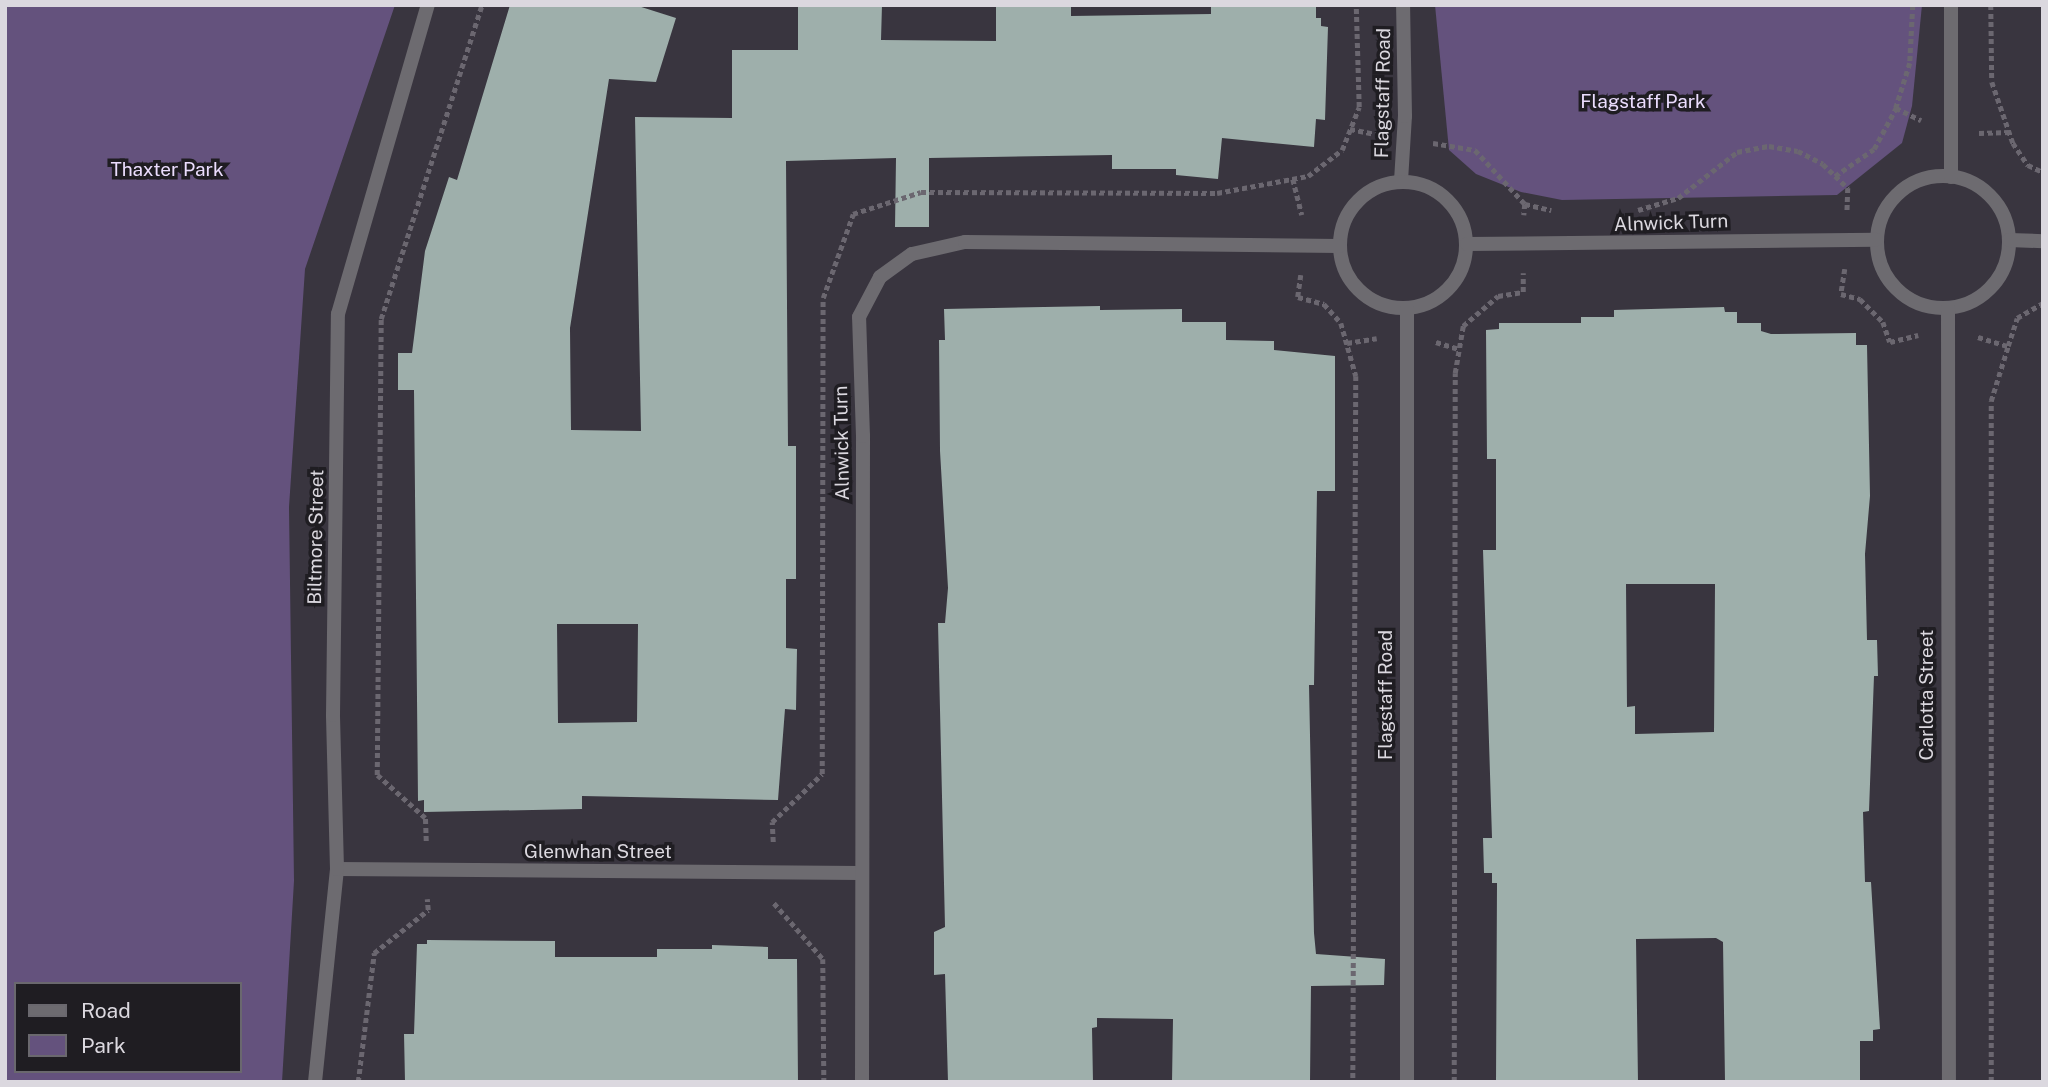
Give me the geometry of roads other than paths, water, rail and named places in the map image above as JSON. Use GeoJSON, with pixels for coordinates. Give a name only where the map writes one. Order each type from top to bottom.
{"type":"FeatureCollection","features":[{"type":"Feature","properties":{"kind":"street","name":"Biltmore Street"},"geometry":{"type":"LineString","coordinates":[[315,1082],[337,869],[333,715],[338,314],[428,5]]}},
{"type":"Feature","properties":{"kind":"street","name":"Flagstaff Road"},"geometry":{"type":"LineString","coordinates":[[1401,181],[1404,138],[1403,5]]}},
{"type":"Feature","properties":{"kind":"street"},"geometry":{"type":"LineString","coordinates":[[1951,5],[1951,177]]}},
{"type":"Feature","properties":{"kind":"street"},"geometry":{"type":"LineString","coordinates":[[1951,177],[1985,191],[2006,222],[2009,240],[1999,279],[1968,304],[1948,308],[1906,298],[1879,262],[1876,240],[1882,217],[1894,197],[1920,180],[1951,177]]}},
{"type":"Feature","properties":{"kind":"street"},"geometry":{"type":"LineString","coordinates":[[1401,181],[1440,192],[1464,223],[1467,244],[1456,280],[1427,304],[1408,308],[1387,306],[1353,284],[1339,246],[1350,208],[1381,185],[1401,181]]}},
{"type":"Feature","properties":{"kind":"street","name":"Alnwick Turn"},"geometry":{"type":"LineString","coordinates":[[1467,244],[1876,240]]}},
{"type":"Feature","properties":{"kind":"street"},"geometry":{"type":"LineString","coordinates":[[2009,240],[2043,241]]}},
{"type":"Feature","properties":{"kind":"street","name":"Alnwick Turn"},"geometry":{"type":"LineString","coordinates":[[862,1082],[860,873],[863,436],[859,317],[880,277],[912,254],[965,242],[1339,246]]}},
{"type":"Feature","properties":{"kind":"street","name":"Flagstaff Road"},"geometry":{"type":"LineString","coordinates":[[1407,1082],[1408,308]]}},
{"type":"Feature","properties":{"kind":"street","name":"Carlotta Street"},"geometry":{"type":"LineString","coordinates":[[1948,308],[1949,1082]]}},
{"type":"Feature","properties":{"kind":"street","name":"Glenwhan Street"},"geometry":{"type":"LineString","coordinates":[[337,869],[860,873]]}},
{"type":"Feature","properties":{"kind":"park label","name":"Flagstaff Park"},"geometry":{"type":"Point","coordinates":[1643,102]}},
{"type":"Feature","properties":{"kind":"park label","name":"Thaxter Park"},"geometry":{"type":"Point","coordinates":[167,170]}}]}
